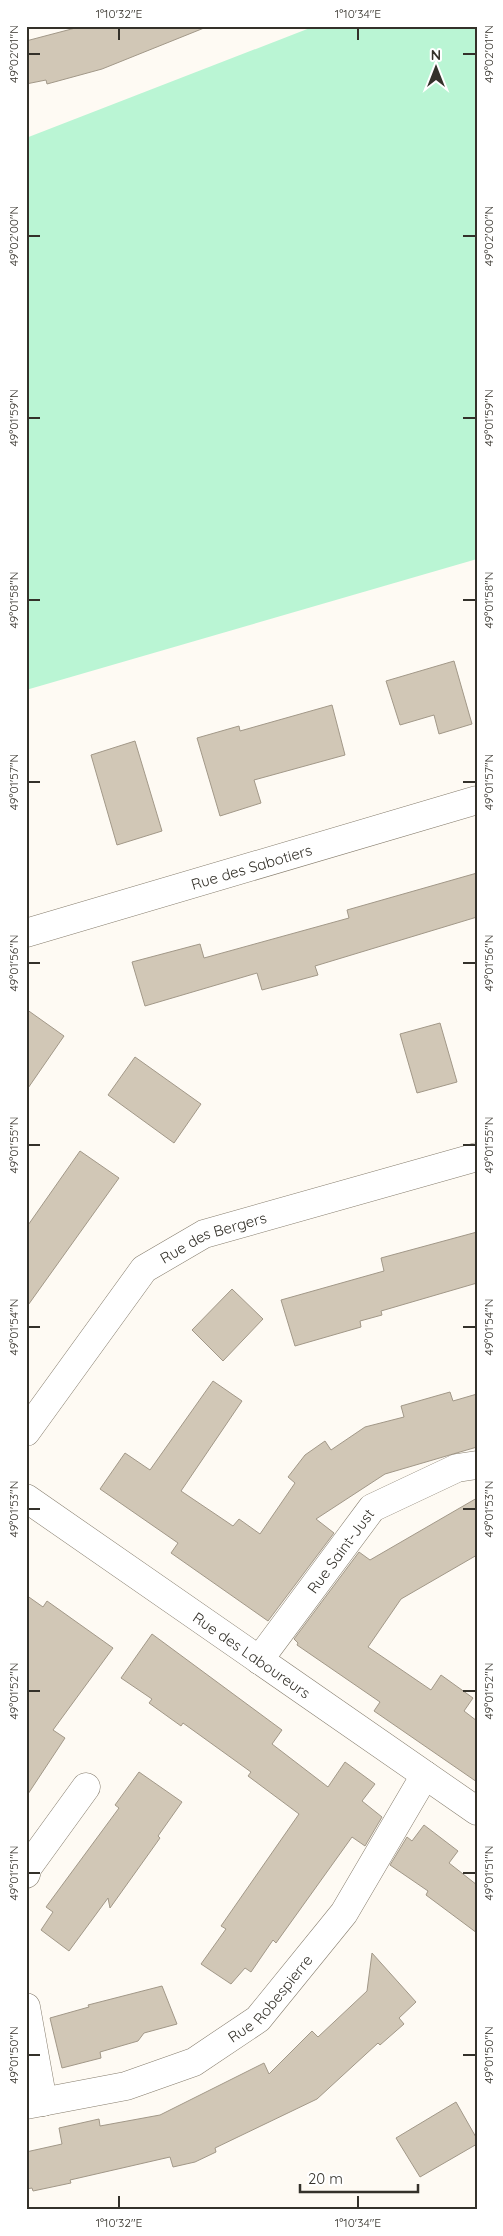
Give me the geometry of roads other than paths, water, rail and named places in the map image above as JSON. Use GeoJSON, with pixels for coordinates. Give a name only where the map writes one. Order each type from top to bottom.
{"type":"FeatureCollection","features":[{"type":"Feature","properties":{"kind":"street","name":"Rue des Sabotiers"},"geometry":{"type":"LineString","coordinates":[[26,933],[477,800]]}},
{"type":"Feature","properties":{"kind":"street","name":"Rue des Bergers"},"geometry":{"type":"LineString","coordinates":[[26,1432],[144,1269],[204,1234],[477,1156]]}},
{"type":"Feature","properties":{"kind":"street","name":"Rue Saint-Just"},"geometry":{"type":"LineString","coordinates":[[259,1660],[372,1508],[457,1468],[477,1465]]}},
{"type":"Feature","properties":{"kind":"street","name":"Rue des Laboureurs"},"geometry":{"type":"LineString","coordinates":[[26,1498],[477,1811]]}},
{"type":"Feature","properties":{"kind":"street","name":"Rue Robespierre"},"geometry":{"type":"LineString","coordinates":[[34,2104],[126,2086],[194,2062],[258,2019],[344,1913],[425,1775]]}},
{"type":"Feature","properties":{"kind":"street"},"geometry":{"type":"LineString","coordinates":[[26,1874],[28,1867],[86,1787]]}},
{"type":"Feature","properties":{"kind":"street"},"geometry":{"type":"LineString","coordinates":[[26,2007],[34,2104]]}}]}
